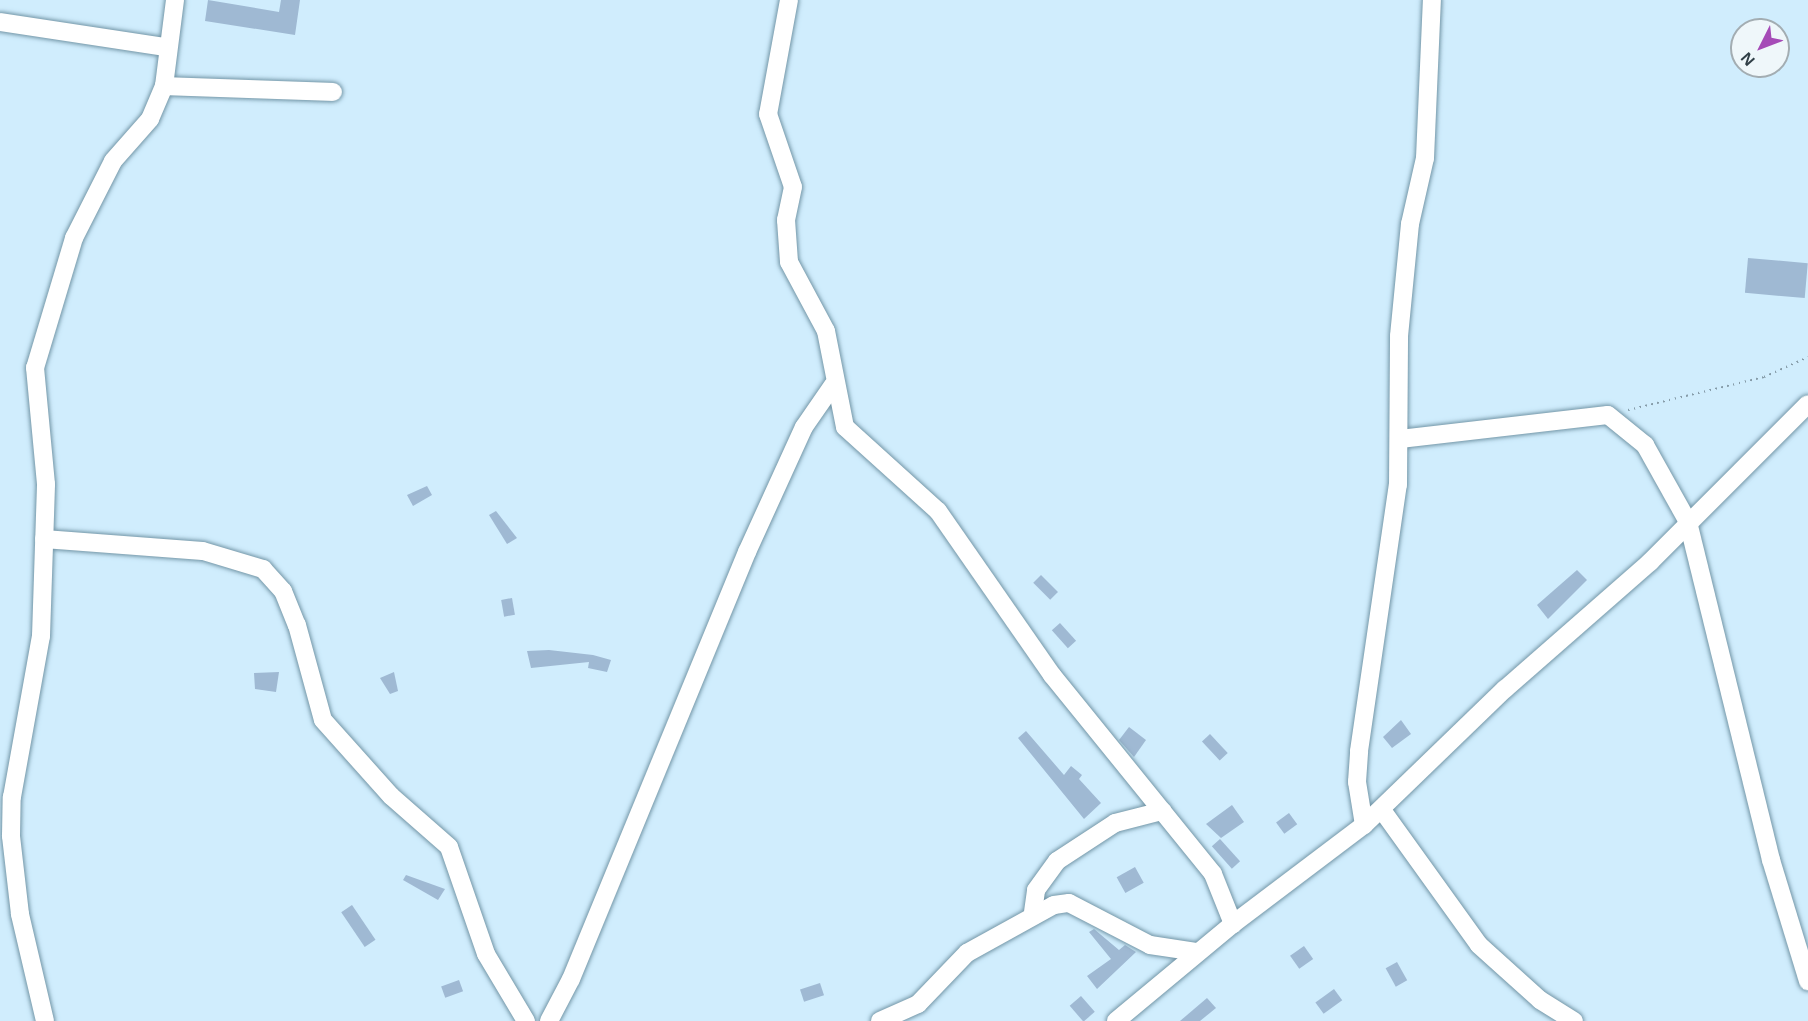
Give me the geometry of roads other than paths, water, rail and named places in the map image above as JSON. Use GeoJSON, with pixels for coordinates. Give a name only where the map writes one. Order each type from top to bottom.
{"type":"FeatureCollection","features":[{"type":"Feature","properties":{"kind":"street"},"geometry":{"type":"LineString","coordinates":[[45,1021],[20,915],[11,836],[12,797],[41,636],[46,484],[35,368],[74,238],[113,161],[150,119],[164,86],[165,47],[175,0]]}},
{"type":"Feature","properties":{"kind":"street"},"geometry":{"type":"LineString","coordinates":[[789,0],[768,114],[793,187],[786,220],[789,262],[826,331],[833,385],[845,427],[856,442],[901,474],[938,511],[1052,675],[1213,874],[1233,924]]}},
{"type":"Feature","properties":{"kind":"street"},"geometry":{"type":"LineString","coordinates":[[1365,825],[1357,782],[1359,751],[1400,439],[1399,336],[1410,224],[1425,158],[1432,0]]}},
{"type":"Feature","properties":{"kind":"street"},"geometry":{"type":"LineString","coordinates":[[0,22],[165,47]]}},
{"type":"Feature","properties":{"kind":"street"},"geometry":{"type":"LineString","coordinates":[[164,86],[333,92]]}},
{"type":"Feature","properties":{"kind":"street"},"geometry":{"type":"LineString","coordinates":[[549,1021],[572,979],[747,552],[804,427],[833,385]]}},
{"type":"Feature","properties":{"kind":"street"},"geometry":{"type":"LineString","coordinates":[[1116,1021],[1197,952],[1382,810],[1688,522],[1808,404]]}},
{"type":"Feature","properties":{"kind":"street"},"geometry":{"type":"LineString","coordinates":[[1400,439],[1608,415],[1645,445],[1688,522],[1771,860],[1808,981]]}},
{"type":"Feature","properties":{"kind":"street"},"geometry":{"type":"LineString","coordinates":[[44,539],[203,551],[263,569],[283,591],[293,616],[323,720],[391,796],[449,848],[486,954],[526,1021]]}},
{"type":"Feature","properties":{"kind":"street"},"geometry":{"type":"LineString","coordinates":[[1382,810],[1479,945],[1540,999],[1574,1021]]}},
{"type":"Feature","properties":{"kind":"street"},"geometry":{"type":"LineString","coordinates":[[1033,912],[1036,890],[1056,861],[1115,823],[1162,811]]}},
{"type":"Feature","properties":{"kind":"street"},"geometry":{"type":"LineString","coordinates":[[880,1021],[909,1010],[967,953],[1033,912],[1069,903],[1150,945],[1197,952]]}}]}
